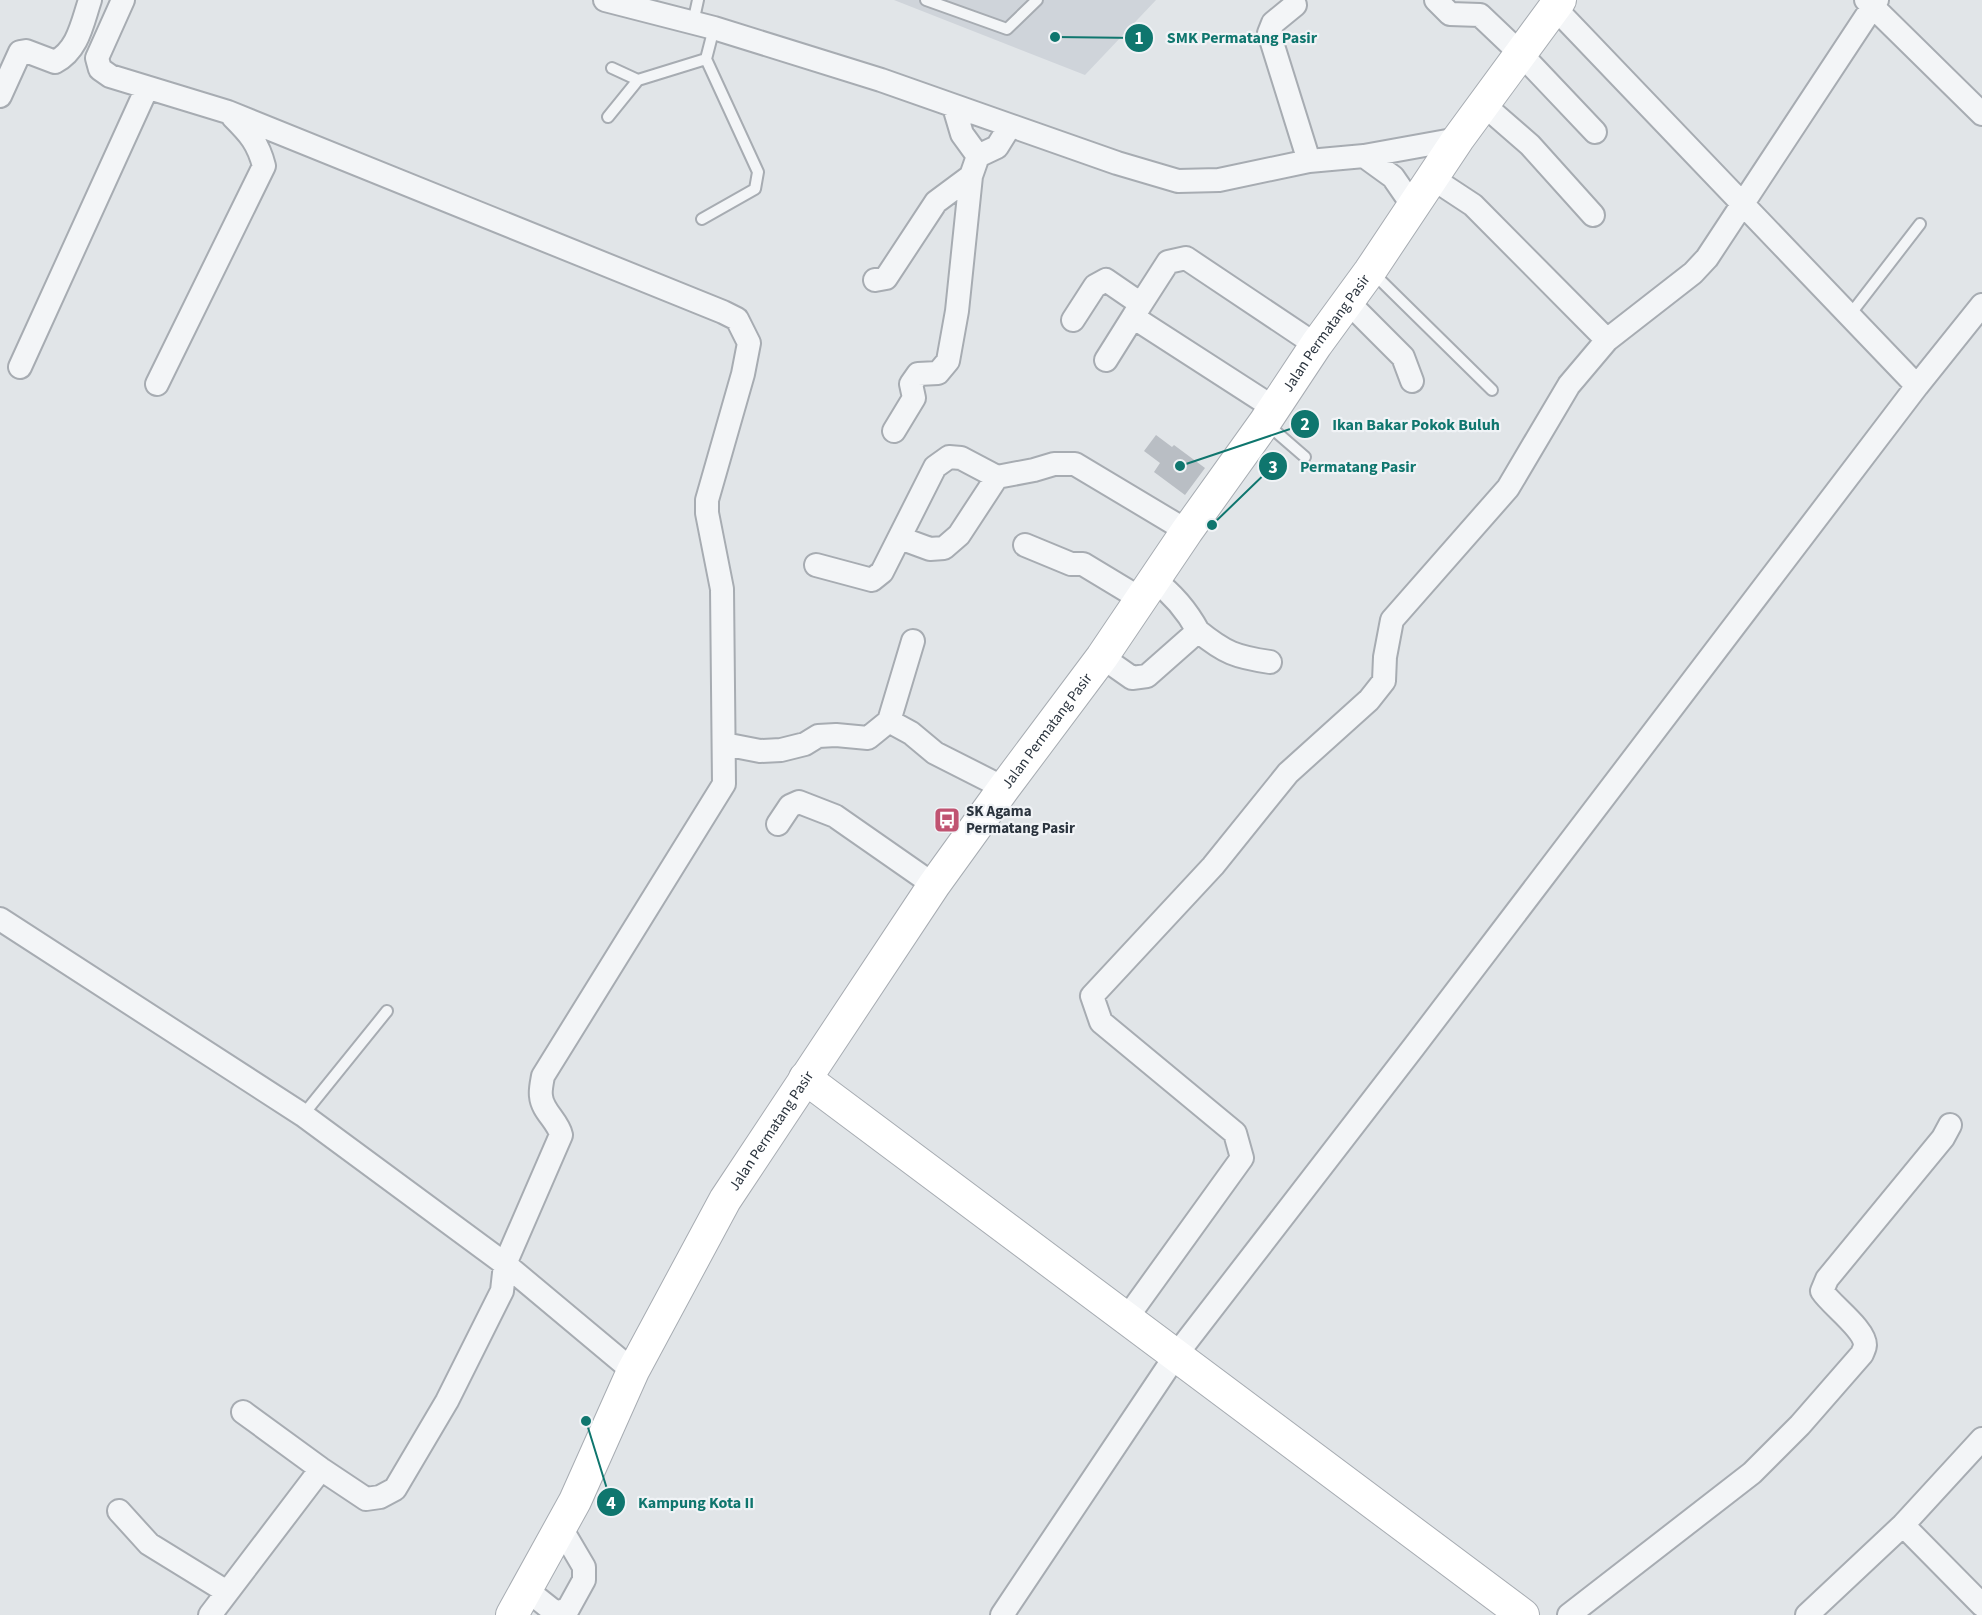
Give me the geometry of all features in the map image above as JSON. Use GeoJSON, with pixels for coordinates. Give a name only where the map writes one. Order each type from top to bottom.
{"type":"FeatureCollection","features":[{"type":"Feature","properties":{"kind":"main road","name":"Jalan Permatang Pasir"},"geometry":{"type":"LineString","coordinates":[[519,1603],[575,1502],[633,1371],[725,1200],[934,885],[1004,788],[1073,699],[1316,345],[1370,271],[1458,139],[1557,4]]}},
{"type":"Feature","properties":{"kind":"main road"},"geometry":{"type":"LineString","coordinates":[[805,1078],[1523,1615]]}},
{"type":"Feature","properties":{"kind":"street"},"geometry":{"type":"LineString","coordinates":[[0,96],[20,51],[55,62],[66,56],[75,45],[90,0]]}},
{"type":"Feature","properties":{"kind":"street"},"geometry":{"type":"LineString","coordinates":[[123,0],[98,58],[100,69],[110,76],[228,112],[737,319],[749,343],[743,374],[707,500],[707,513],[722,589],[724,784],[543,1076],[541,1095],[544,1106],[559,1127],[561,1135],[505,1264],[502,1291],[447,1401],[395,1489],[380,1497],[366,1498],[243,1412]]}},
{"type":"Feature","properties":{"kind":"street"},"geometry":{"type":"LineString","coordinates":[[605,0],[703,25],[881,80],[1117,163],[1178,181],[1219,180],[1309,161],[1364,156],[1458,139]]}},
{"type":"Feature","properties":{"kind":"street"},"geometry":{"type":"LineString","coordinates":[[1436,0],[1450,14],[1487,8],[1521,54],[1595,132]]}},
{"type":"Feature","properties":{"kind":"street"},"geometry":{"type":"LineString","coordinates":[[1126,1319],[1242,1158],[1235,1134],[1101,1022],[1092,996],[1213,866],[1288,773],[1374,694],[1384,681],[1385,657],[1392,620],[1508,488],[1569,385],[1607,340],[1693,273],[1707,258],[1872,2],[1982,114]]}},
{"type":"Feature","properties":{"kind":"street"},"geometry":{"type":"LineString","coordinates":[[1557,4],[1742,203],[1917,386]]}},
{"type":"Feature","properties":{"kind":"street"},"geometry":{"type":"LineString","coordinates":[[1295,5],[1273,23],[1269,33],[1309,161]]}},
{"type":"Feature","properties":{"kind":"street"},"geometry":{"type":"LineString","coordinates":[[20,367],[147,88]]}},
{"type":"Feature","properties":{"kind":"street"},"geometry":{"type":"LineString","coordinates":[[1484,105],[1530,145],[1593,215]]}},
{"type":"Feature","properties":{"kind":"street"},"geometry":{"type":"LineString","coordinates":[[894,431],[914,398],[911,384],[918,374],[938,373],[948,361],[957,311],[975,166],[954,107]]}},
{"type":"Feature","properties":{"kind":"street"},"geometry":{"type":"LineString","coordinates":[[157,384],[264,166],[258,146],[248,131],[228,112]]}},
{"type":"Feature","properties":{"kind":"street"},"geometry":{"type":"LineString","coordinates":[[875,280],[886,278],[936,202],[997,147],[1010,126]]}},
{"type":"Feature","properties":{"kind":"street"},"geometry":{"type":"LineString","coordinates":[[1364,156],[1393,177],[1413,206]]}},
{"type":"Feature","properties":{"kind":"street"},"geometry":{"type":"LineString","coordinates":[[1432,178],[1473,205],[1607,340]]}},
{"type":"Feature","properties":{"kind":"street"},"geometry":{"type":"LineString","coordinates":[[1106,360],[1167,262],[1186,258],[1316,345]]}},
{"type":"Feature","properties":{"kind":"street"},"geometry":{"type":"LineString","coordinates":[[1072,320],[1095,286],[1106,280],[1137,310],[1270,415]]}},
{"type":"Feature","properties":{"kind":"street"},"geometry":{"type":"LineString","coordinates":[[1348,302],[1404,357],[1412,381]]}},
{"type":"Feature","properties":{"kind":"street"},"geometry":{"type":"LineString","coordinates":[[1002,1615],[1176,1356],[1917,386],[1982,305]]}},
{"type":"Feature","properties":{"kind":"street"},"geometry":{"type":"LineString","coordinates":[[816,565],[872,580],[882,572],[935,467],[950,457],[961,458],[998,477],[1054,464],[1075,464],[1187,531]]}},
{"type":"Feature","properties":{"kind":"street"},"geometry":{"type":"LineString","coordinates":[[900,538],[930,549],[944,548],[959,535],[998,477]]}},
{"type":"Feature","properties":{"kind":"street"},"geometry":{"type":"LineString","coordinates":[[1025,545],[1071,564],[1083,564],[1148,589],[1173,594],[1198,631],[1216,645],[1239,657],[1270,662]]}},
{"type":"Feature","properties":{"kind":"street"},"geometry":{"type":"LineString","coordinates":[[1102,657],[1132,678],[1147,676],[1198,631]]}},
{"type":"Feature","properties":{"kind":"street"},"geometry":{"type":"LineString","coordinates":[[724,744],[760,751],[781,750],[805,744],[819,736],[868,738],[889,721],[913,641]]}},
{"type":"Feature","properties":{"kind":"street"},"geometry":{"type":"LineString","coordinates":[[889,721],[911,733],[934,753],[1004,788]]}},
{"type":"Feature","properties":{"kind":"street"},"geometry":{"type":"LineString","coordinates":[[778,824],[790,806],[799,802],[835,816],[934,885]]}},
{"type":"Feature","properties":{"kind":"street"},"geometry":{"type":"LineString","coordinates":[[0,919],[303,1115],[505,1264],[633,1371]]}},
{"type":"Feature","properties":{"kind":"street"},"geometry":{"type":"LineString","coordinates":[[1569,1615],[1752,1473],[1800,1425],[1862,1354],[1865,1343],[1861,1331],[1828,1301],[1822,1291],[1827,1279],[1943,1138],[1950,1125]]}},
{"type":"Feature","properties":{"kind":"street"},"geometry":{"type":"LineString","coordinates":[[1807,1615],[1903,1525],[1982,1439]]}},
{"type":"Feature","properties":{"kind":"street"},"geometry":{"type":"LineString","coordinates":[[210,1615],[321,1468]]}},
{"type":"Feature","properties":{"kind":"street"},"geometry":{"type":"LineString","coordinates":[[119,1511],[148,1544],[227,1592]]}},
{"type":"Feature","properties":{"kind":"street"},"geometry":{"type":"LineString","coordinates":[[1903,1525],[1982,1605]]}},
{"type":"Feature","properties":{"kind":"street"},"geometry":{"type":"LineString","coordinates":[[519,1603],[556,1613],[568,1609],[584,1580],[584,1567],[561,1527]]}},
{"type":"Feature","properties":{"kind":"lane"},"geometry":{"type":"LineString","coordinates":[[698,0],[706,58],[758,172],[755,189],[702,219]]}},
{"type":"Feature","properties":{"kind":"lane"},"geometry":{"type":"LineString","coordinates":[[926,0],[1007,29],[1037,0]]}},
{"type":"Feature","properties":{"kind":"lane"},"geometry":{"type":"LineString","coordinates":[[608,117],[638,80],[706,58]]}},
{"type":"Feature","properties":{"kind":"lane"},"geometry":{"type":"LineString","coordinates":[[612,68],[638,80]]}},
{"type":"Feature","properties":{"kind":"lane"},"geometry":{"type":"LineString","coordinates":[[1849,316],[1920,224]]}},
{"type":"Feature","properties":{"kind":"lane"},"geometry":{"type":"LineString","coordinates":[[1370,271],[1492,390]]}},
{"type":"Feature","properties":{"kind":"lane"},"geometry":{"type":"LineString","coordinates":[[1270,415],[1305,457]]}},
{"type":"Feature","properties":{"kind":"lane"},"geometry":{"type":"LineString","coordinates":[[303,1115],[387,1011]]}},
{"type":"Feature","properties":{"kind":"shaded area"},"geometry":{"type":"Polygon","coordinates":[[[894,0],[1156,0],[1085,75],[894,0]]]}},
{"type":"Feature","properties":{"kind":"building"},"geometry":{"type":"Polygon","coordinates":[[[1156,435],[1205,468],[1185,495],[1154,472],[1160,463],[1144,451],[1156,435]]]}},
{"type":"Feature","properties":{"kind":"place","name":"SMK Permatang Pasir"},"geometry":{"type":"Point","coordinates":[1055,37]}},
{"type":"Feature","properties":{"kind":"place","name":"Ikan Bakar Pokok Buluh"},"geometry":{"type":"Point","coordinates":[1180,466]}},
{"type":"Feature","properties":{"kind":"place","name":"Permatang Pasir"},"geometry":{"type":"Point","coordinates":[1212,525]}},
{"type":"Feature","properties":{"kind":"place","name":"SK Agama Permatang Pasir"},"geometry":{"type":"Point","coordinates":[947,820]}},
{"type":"Feature","properties":{"kind":"place","name":"Kampung Kota II"},"geometry":{"type":"Point","coordinates":[586,1421]}}]}
